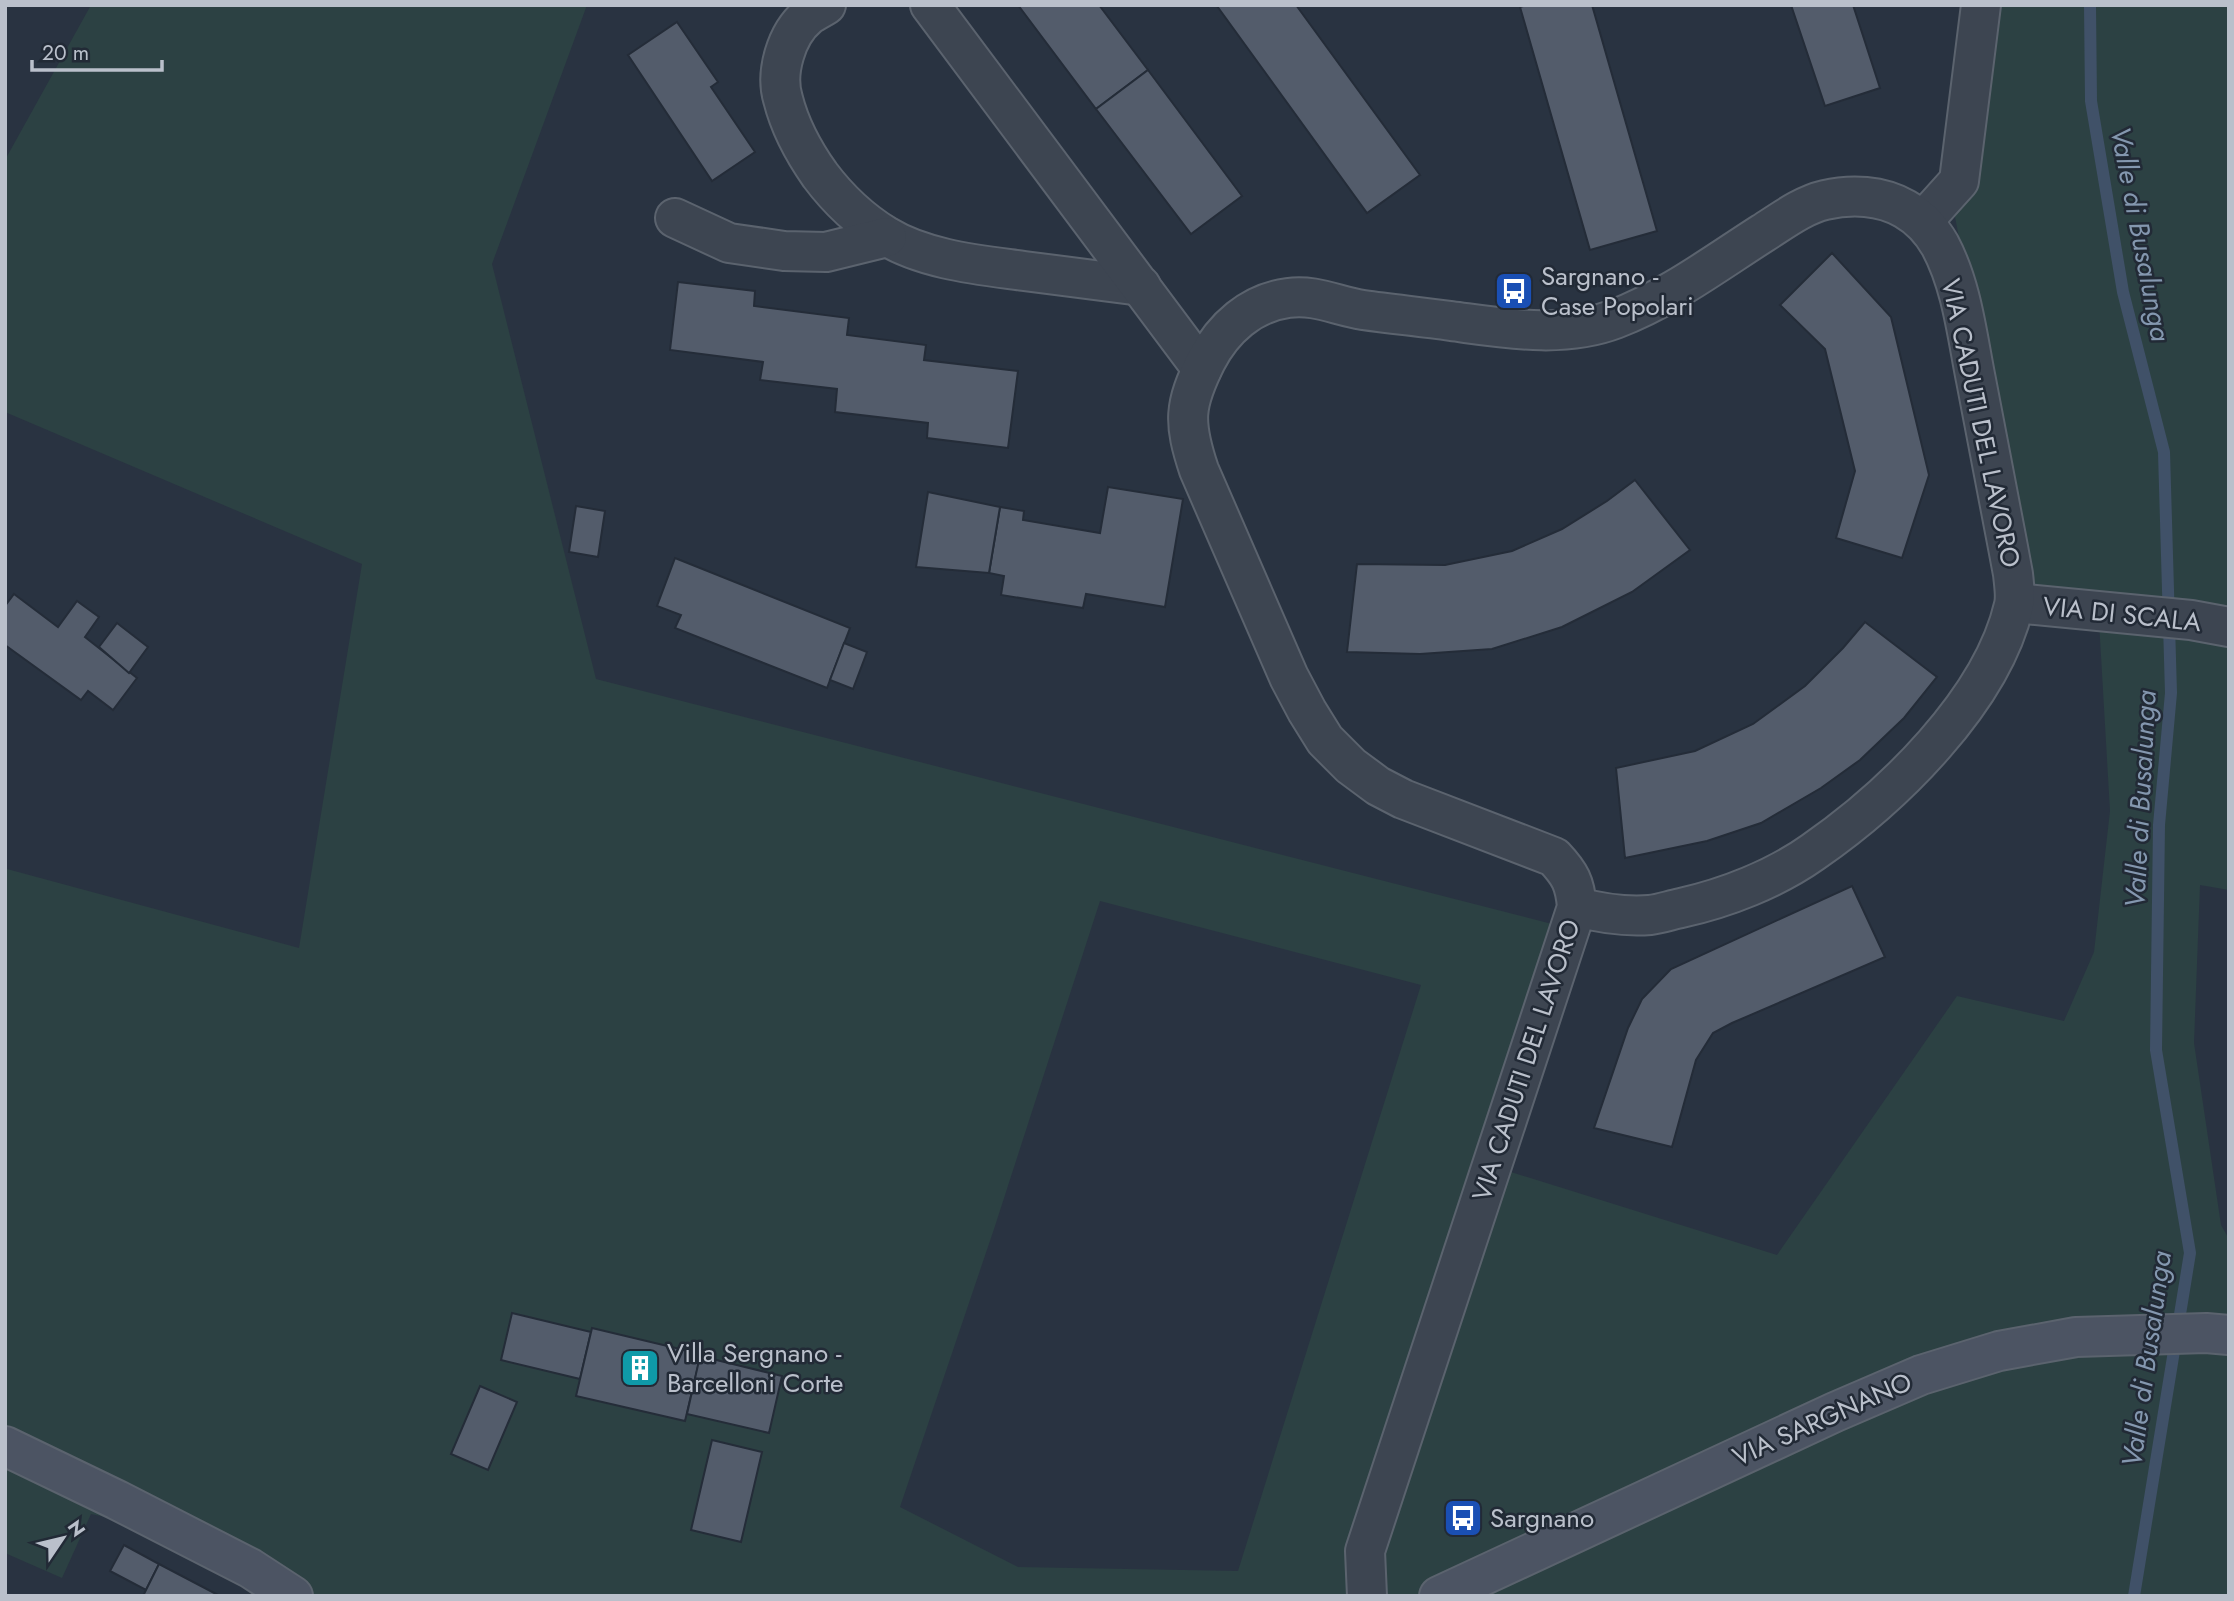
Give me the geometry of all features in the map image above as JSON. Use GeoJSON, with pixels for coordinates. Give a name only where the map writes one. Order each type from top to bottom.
{"type":"FeatureCollection","features":[{"type":"Feature","properties":{"kind":"street"},"geometry":{"type":"LineString","coordinates":[[826,5],[806,18],[790,39],[782,63],[780,90],[788,121],[805,154],[853,212],[887,237],[918,250],[966,263],[1140,286]]}},
{"type":"Feature","properties":{"kind":"street"},"geometry":{"type":"LineString","coordinates":[[930,5],[1202,369]]}},
{"type":"Feature","properties":{"kind":"street"},"geometry":{"type":"LineString","coordinates":[[1923,222],[1959,181],[1981,5]]}},
{"type":"Feature","properties":{"kind":"street","name":"VIA CADUTI DEL LAVORO"},"geometry":{"type":"LineString","coordinates":[[1367,1596],[1365,1552],[1577,907],[1575,890],[1568,872],[1554,857],[1403,799],[1378,786],[1351,766],[1325,740],[1289,677],[1191,446],[1186,417],[1191,393],[1217,340],[1236,322],[1262,304],[1289,297],[1317,297],[1358,309],[1502,328],[1566,330],[1614,320],[1667,294],[1797,211],[1822,200],[1853,196],[1883,200],[1905,209],[1923,222],[1939,243],[1961,301],[2013,574],[2015,603]]}},
{"type":"Feature","properties":{"kind":"street"},"geometry":{"type":"LineString","coordinates":[[675,218],[729,243],[784,251],[826,253],[887,237]]}},
{"type":"Feature","properties":{"kind":"street"},"geometry":{"type":"LineString","coordinates":[[1577,907],[1602,914],[1651,915],[1705,903],[1767,878],[1812,853],[1865,812],[1914,768],[1962,709],[1998,653],[2015,603]]}},
{"type":"Feature","properties":{"kind":"street","name":"VIA DI SCALA"},"geometry":{"type":"LineString","coordinates":[[2015,603],[2229,626]]}},
{"type":"Feature","properties":{"kind":"street","name":"VIA SARGNANO"},"geometry":{"type":"LineString","coordinates":[[1439,1596],[1835,1412],[1921,1375],[1999,1351],[2076,1337],[2217,1334]]}},
{"type":"Feature","properties":{"kind":"street"},"geometry":{"type":"LineString","coordinates":[[5,1446],[250,1568],[293,1596]]}},
{"type":"Feature","properties":{"kind":"green space"},"geometry":{"type":"Polygon","coordinates":[[[91,5],[587,5],[492,264],[596,679],[1552,924],[1482,1163],[1777,1255],[1957,996],[2064,1021],[2094,952],[2110,811],[2098,604],[2030,593],[1955,217],[1978,5],[2229,5],[2229,890],[2200,885],[2194,1043],[2221,1225],[2229,1239],[2229,1596],[275,1596],[129,1522],[91,1514],[62,1578],[5,1553],[7,869],[299,948],[362,564],[5,412],[5,160],[91,5]],[[1100,901],[995,1226],[900,1507],[1018,1567],[1238,1571],[1421,985],[1100,901]]]}},
{"type":"Feature","properties":{"kind":"building"},"geometry":{"type":"Polygon","coordinates":[[[1018,5],[1099,5],[1148,70],[1096,109],[1018,5]]]}},
{"type":"Feature","properties":{"kind":"building"},"geometry":{"type":"Polygon","coordinates":[[[1296,5],[1420,175],[1367,213],[1217,6],[1296,5]]]}},
{"type":"Feature","properties":{"kind":"building"},"geometry":{"type":"Polygon","coordinates":[[[1592,5],[1657,231],[1590,250],[1520,7],[1592,5]]]}},
{"type":"Feature","properties":{"kind":"building"},"geometry":{"type":"Polygon","coordinates":[[[1791,5],[1853,5],[1880,88],[1825,106],[1791,5]]]}},
{"type":"Feature","properties":{"kind":"building"},"geometry":{"type":"Polygon","coordinates":[[[677,22],[718,82],[711,87],[755,152],[712,181],[628,55],[677,22]]]}},
{"type":"Feature","properties":{"kind":"building"},"geometry":{"type":"Polygon","coordinates":[[[1148,70],[1242,196],[1191,234],[1096,109],[1148,70]]]}},
{"type":"Feature","properties":{"kind":"building"},"geometry":{"type":"Polygon","coordinates":[[[1832,253],[1891,317],[1929,475],[1902,558],[1836,538],[1855,471],[1825,349],[1780,305],[1832,253]]]}},
{"type":"Feature","properties":{"kind":"building"},"geometry":{"type":"Polygon","coordinates":[[[678,282],[755,291],[754,306],[849,318],[847,335],[926,345],[924,360],[1018,371],[1008,448],[927,438],[928,423],[835,412],[837,389],[760,380],[763,362],[670,350],[678,282]]]}},
{"type":"Feature","properties":{"kind":"building"},"geometry":{"type":"Polygon","coordinates":[[[1635,480],[1690,550],[1632,592],[1562,627],[1492,649],[1420,654],[1347,652],[1357,564],[1445,565],[1512,551],[1562,529],[1635,480]]]}},
{"type":"Feature","properties":{"kind":"building"},"geometry":{"type":"Polygon","coordinates":[[[1108,487],[1183,499],[1165,607],[1086,594],[1083,608],[1001,595],[1004,576],[989,573],[1000,507],[1024,511],[1023,520],[1100,533],[1108,487]]]}},
{"type":"Feature","properties":{"kind":"building"},"geometry":{"type":"Polygon","coordinates":[[[928,492],[1000,507],[989,573],[916,567],[928,492]]]}},
{"type":"Feature","properties":{"kind":"building"},"geometry":{"type":"Polygon","coordinates":[[[576,506],[605,511],[598,557],[569,552],[576,506]]]}},
{"type":"Feature","properties":{"kind":"building"},"geometry":{"type":"Polygon","coordinates":[[[675,558],[850,628],[827,688],[675,628],[681,615],[657,606],[675,558]]]}},
{"type":"Feature","properties":{"kind":"building"},"geometry":{"type":"Polygon","coordinates":[[[14,594],[58,627],[77,601],[99,617],[85,637],[137,678],[113,710],[88,691],[81,700],[5,645],[5,606],[14,594]]]}},
{"type":"Feature","properties":{"kind":"building"},"geometry":{"type":"Polygon","coordinates":[[[1865,622],[1937,677],[1904,718],[1860,760],[1821,788],[1761,823],[1707,841],[1625,858],[1616,768],[1695,751],[1753,724],[1805,686],[1865,622]]]}},
{"type":"Feature","properties":{"kind":"building"},"geometry":{"type":"Polygon","coordinates":[[[117,623],[148,647],[129,673],[99,647],[117,623]]]}},
{"type":"Feature","properties":{"kind":"building"},"geometry":{"type":"Polygon","coordinates":[[[844,643],[867,652],[853,689],[830,680],[844,643]]]}},
{"type":"Feature","properties":{"kind":"building"},"geometry":{"type":"Polygon","coordinates":[[[1852,886],[1885,957],[1713,1033],[1696,1060],[1672,1147],[1594,1128],[1628,1028],[1642,999],[1671,969],[1852,886]]]}},
{"type":"Feature","properties":{"kind":"building"},"geometry":{"type":"Polygon","coordinates":[[[512,1313],[591,1332],[580,1379],[501,1360],[512,1313]]]}},
{"type":"Feature","properties":{"kind":"building","name":"Villa Sergnano - Barcelloni Corte"},"geometry":{"type":"Polygon","coordinates":[[[592,1328],[701,1354],[685,1421],[576,1396],[592,1328]]]}},
{"type":"Feature","properties":{"kind":"building"},"geometry":{"type":"Polygon","coordinates":[[[700,1356],[782,1376],[769,1433],[687,1414],[700,1356]]]}},
{"type":"Feature","properties":{"kind":"building"},"geometry":{"type":"Polygon","coordinates":[[[480,1386],[517,1402],[488,1470],[451,1454],[480,1386]]]}},
{"type":"Feature","properties":{"kind":"building"},"geometry":{"type":"Polygon","coordinates":[[[712,1440],[762,1452],[741,1542],[691,1530],[712,1440]]]}},
{"type":"Feature","properties":{"kind":"building"},"geometry":{"type":"Polygon","coordinates":[[[124,1545],[159,1564],[146,1590],[110,1571],[124,1545]]]}},
{"type":"Feature","properties":{"kind":"building"},"geometry":{"type":"Polygon","coordinates":[[[159,1564],[220,1596],[143,1596],[159,1564]]]}},
{"type":"Feature","properties":{"kind":"waterway","name":"Valle di Busalunga"},"geometry":{"type":"LineString","coordinates":[[2090,5],[2091,101],[2123,292],[2164,452],[2171,693],[2159,825],[2156,1050],[2190,1253],[2134,1596]]}},
{"type":"Feature","properties":{"kind":"place","name":"Sargnano - Case Popolari"},"geometry":{"type":"Point","coordinates":[1514,291]}},
{"type":"Feature","properties":{"kind":"place","name":"Villa Sergnano - Barcelloni Corte"},"geometry":{"type":"Point","coordinates":[640,1368]}},
{"type":"Feature","properties":{"kind":"place","name":"Sargnano"},"geometry":{"type":"Point","coordinates":[1463,1518]}}]}
